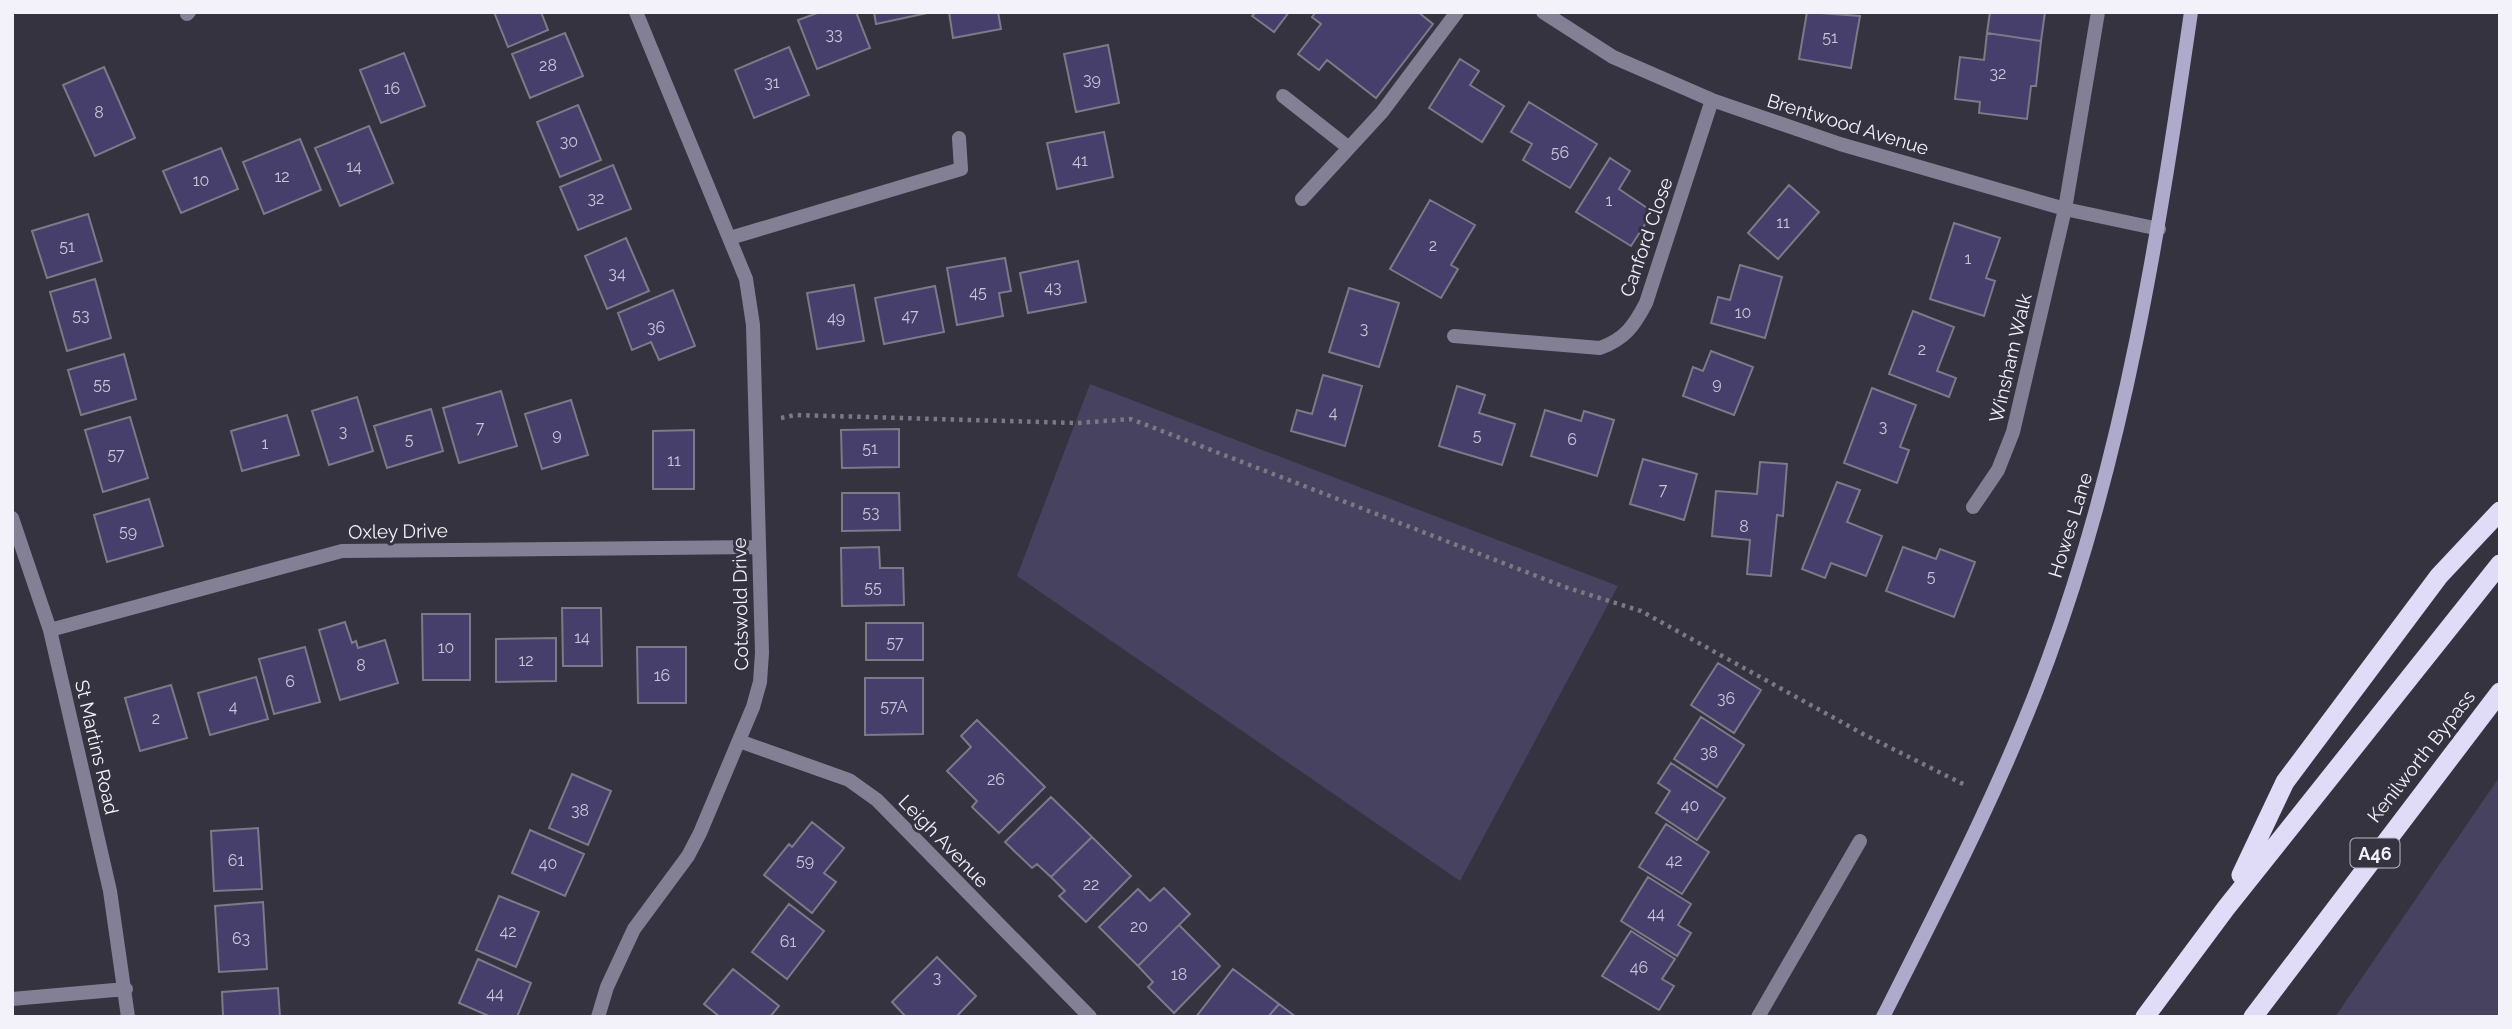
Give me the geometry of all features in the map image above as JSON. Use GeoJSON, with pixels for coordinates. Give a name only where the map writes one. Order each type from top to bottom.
{"type":"FeatureCollection","features":[{"type":"Feature","properties":{"kind":"highway"},"geometry":{"type":"LineString","coordinates":[[2226,908],[2285,782],[2439,576],[2500,511]]}},
{"type":"Feature","properties":{"kind":"highway"},"geometry":{"type":"LineString","coordinates":[[2145,1017],[2226,908],[2471,597],[2500,564]]}},
{"type":"Feature","properties":{"kind":"highway","name":"Kenilworth Bypass"},"geometry":{"type":"LineString","coordinates":[[2253,1017],[2500,692]]}},
{"type":"Feature","properties":{"kind":"main road","name":"Howes Lane"},"geometry":{"type":"LineString","coordinates":[[1883,1017],[1991,798],[2049,659],[2115,445],[2159,229],[2191,12]]}},
{"type":"Feature","properties":{"kind":"street","name":"Cotswold Drive"},"geometry":{"type":"LineString","coordinates":[[598,1017],[607,987],[635,929],[688,856],[701,833],[760,682],[762,653],[753,325],[746,279],[636,12]]}},
{"type":"Feature","properties":{"kind":"street"},"geometry":{"type":"LineString","coordinates":[[1302,199],[1382,112],[1457,12]]}},
{"type":"Feature","properties":{"kind":"street","name":"Brentwood Avenue"},"geometry":{"type":"LineString","coordinates":[[1543,12],[1613,57],[1712,100],[1840,144],[2065,209],[2159,229]]}},
{"type":"Feature","properties":{"kind":"street"},"geometry":{"type":"LineString","coordinates":[[2065,209],[2098,12]]}},
{"type":"Feature","properties":{"kind":"street"},"geometry":{"type":"LineString","coordinates":[[1283,96],[1349,148]]}},
{"type":"Feature","properties":{"kind":"street","name":"Canford Close"},"geometry":{"type":"LineString","coordinates":[[1454,336],[1600,348],[1617,342],[1632,328],[1646,303],[1712,100]]}},
{"type":"Feature","properties":{"kind":"street"},"geometry":{"type":"LineString","coordinates":[[730,239],[961,169],[959,138]]}},
{"type":"Feature","properties":{"kind":"street","name":"Winsham Walk"},"geometry":{"type":"LineString","coordinates":[[1973,507],[1998,471],[2013,432],[2065,209]]}},
{"type":"Feature","properties":{"kind":"street","name":"St Martins Road"},"geometry":{"type":"LineString","coordinates":[[12,518],[50,630],[110,891],[128,1017]]}},
{"type":"Feature","properties":{"kind":"street","name":"Oxley Drive"},"geometry":{"type":"LineString","coordinates":[[50,630],[342,551],[759,547]]}},
{"type":"Feature","properties":{"kind":"street","name":"Leigh Avenue"},"geometry":{"type":"LineString","coordinates":[[739,741],[849,780],[877,800],[1090,1017]]}},
{"type":"Feature","properties":{"kind":"street"},"geometry":{"type":"LineString","coordinates":[[1758,1017],[1860,841]]}},
{"type":"Feature","properties":{"kind":"street"},"geometry":{"type":"LineString","coordinates":[[12,999],[126,989]]}},
{"type":"Feature","properties":{"kind":"path"},"geometry":{"type":"LineString","coordinates":[[756,424],[795,415],[1077,422],[1131,419],[1565,587],[1641,611],[1863,734],[1991,798]]}},
{"type":"Feature","properties":{"kind":"shaded area"},"geometry":{"type":"Polygon","coordinates":[[[1090,384],[1618,586],[1460,881],[1017,576],[1090,384]]]}},
{"type":"Feature","properties":{"kind":"shaded area"},"geometry":{"type":"Polygon","coordinates":[[[2500,776],[2500,1017],[2335,1017],[2500,776]]]}},
{"type":"Feature","properties":{"kind":"building"},"geometry":{"type":"Polygon","coordinates":[[[494,12],[541,12],[548,30],[508,47],[494,12]]]}},
{"type":"Feature","properties":{"kind":"building"},"geometry":{"type":"Polygon","coordinates":[[[820,12],[856,12],[870,48],[817,69],[798,20],[820,12]]]}},
{"type":"Feature","properties":{"kind":"building"},"geometry":{"type":"Polygon","coordinates":[[[874,12],[932,12],[876,24],[874,12]]]}},
{"type":"Feature","properties":{"kind":"building"},"geometry":{"type":"Polygon","coordinates":[[[949,12],[998,12],[1001,29],[953,38],[949,12]]]}},
{"type":"Feature","properties":{"kind":"building"},"geometry":{"type":"Polygon","coordinates":[[[1256,12],[1289,12],[1274,32],[1252,16],[1256,12]]]}},
{"type":"Feature","properties":{"kind":"building"},"geometry":{"type":"Polygon","coordinates":[[[1316,12],[1418,12],[1433,24],[1376,98],[1327,60],[1319,70],[1298,54],[1321,24],[1312,17],[1316,12]]]}},
{"type":"Feature","properties":{"kind":"building"},"geometry":{"type":"Polygon","coordinates":[[[1807,12],[1860,16],[1851,68],[1799,59],[1807,12]]]}},
{"type":"Feature","properties":{"kind":"building"},"geometry":{"type":"Polygon","coordinates":[[[1990,12],[2045,12],[2041,41],[1987,33],[1990,12]]]}},
{"type":"Feature","properties":{"kind":"building"},"geometry":{"type":"Polygon","coordinates":[[[565,33],[583,76],[530,98],[512,54],[565,33]]]}},
{"type":"Feature","properties":{"kind":"building"},"geometry":{"type":"Polygon","coordinates":[[[1987,33],[2041,41],[2036,86],[2031,86],[2027,119],[1979,113],[1980,102],[1955,99],[1960,57],[1984,60],[1987,33]]]}},
{"type":"Feature","properties":{"kind":"building"},"geometry":{"type":"Polygon","coordinates":[[[1108,45],[1119,103],[1076,112],[1064,54],[1108,45]]]}},
{"type":"Feature","properties":{"kind":"building"},"geometry":{"type":"Polygon","coordinates":[[[789,47],[809,95],[754,118],[735,70],[789,47]]]}},
{"type":"Feature","properties":{"kind":"building"},"geometry":{"type":"Polygon","coordinates":[[[404,53],[425,106],[381,123],[360,70],[404,53]]]}},
{"type":"Feature","properties":{"kind":"building"},"geometry":{"type":"Polygon","coordinates":[[[1460,59],[1479,71],[1470,85],[1504,106],[1482,142],[1429,108],[1460,59]]]}},
{"type":"Feature","properties":{"kind":"building"},"geometry":{"type":"Polygon","coordinates":[[[104,67],[135,138],[95,156],[63,85],[104,67]]]}},
{"type":"Feature","properties":{"kind":"building"},"geometry":{"type":"Polygon","coordinates":[[[1529,102],[1597,144],[1570,188],[1523,160],[1532,144],[1511,132],[1529,102]]]}},
{"type":"Feature","properties":{"kind":"building"},"geometry":{"type":"Polygon","coordinates":[[[578,105],[601,160],[560,177],[537,122],[578,105]]]}},
{"type":"Feature","properties":{"kind":"building"},"geometry":{"type":"Polygon","coordinates":[[[369,126],[393,183],[340,206],[315,148],[369,126]]]}},
{"type":"Feature","properties":{"kind":"building"},"geometry":{"type":"Polygon","coordinates":[[[1104,132],[1113,177],[1057,189],[1047,143],[1104,132]]]}},
{"type":"Feature","properties":{"kind":"building"},"geometry":{"type":"Polygon","coordinates":[[[300,139],[321,190],[264,214],[243,162],[300,139]]]}},
{"type":"Feature","properties":{"kind":"building"},"geometry":{"type":"Polygon","coordinates":[[[221,148],[238,189],[181,213],[163,171],[221,148]]]}},
{"type":"Feature","properties":{"kind":"building"},"geometry":{"type":"Polygon","coordinates":[[[1610,158],[1630,171],[1619,189],[1653,212],[1631,246],[1576,212],[1610,158]]]}},
{"type":"Feature","properties":{"kind":"building"},"geometry":{"type":"Polygon","coordinates":[[[613,165],[631,209],[578,230],[560,187],[613,165]]]}},
{"type":"Feature","properties":{"kind":"building"},"geometry":{"type":"Polygon","coordinates":[[[1789,185],[1819,212],[1778,259],[1748,233],[1789,185]]]}},
{"type":"Feature","properties":{"kind":"building"},"geometry":{"type":"Polygon","coordinates":[[[1430,200],[1475,225],[1451,265],[1458,269],[1441,298],[1390,269],[1430,200]]]}},
{"type":"Feature","properties":{"kind":"building"},"geometry":{"type":"Polygon","coordinates":[[[88,214],[102,261],[47,278],[32,231],[88,214]]]}},
{"type":"Feature","properties":{"kind":"building"},"geometry":{"type":"Polygon","coordinates":[[[1954,223],[2000,238],[1986,278],[1995,281],[1984,316],[1930,299],[1954,223]]]}},
{"type":"Feature","properties":{"kind":"building"},"geometry":{"type":"Polygon","coordinates":[[[626,238],[649,291],[607,309],[585,256],[626,238]]]}},
{"type":"Feature","properties":{"kind":"building"},"geometry":{"type":"Polygon","coordinates":[[[1005,258],[1011,291],[999,293],[1003,316],[957,325],[947,268],[1005,258]]]}},
{"type":"Feature","properties":{"kind":"building"},"geometry":{"type":"Polygon","coordinates":[[[1078,261],[1086,302],[1028,313],[1020,273],[1078,261]]]}},
{"type":"Feature","properties":{"kind":"building"},"geometry":{"type":"Polygon","coordinates":[[[1740,265],[1782,277],[1765,338],[1711,323],[1718,297],[1730,300],[1740,265]]]}},
{"type":"Feature","properties":{"kind":"building"},"geometry":{"type":"Polygon","coordinates":[[[95,279],[111,338],[67,351],[50,292],[95,279]]]}},
{"type":"Feature","properties":{"kind":"building"},"geometry":{"type":"Polygon","coordinates":[[[854,285],[864,341],[817,349],[807,293],[854,285]]]}},
{"type":"Feature","properties":{"kind":"building"},"geometry":{"type":"Polygon","coordinates":[[[935,286],[944,332],[884,344],[875,298],[935,286]]]}},
{"type":"Feature","properties":{"kind":"building"},"geometry":{"type":"Polygon","coordinates":[[[1349,288],[1399,303],[1379,367],[1329,352],[1349,288]]]}},
{"type":"Feature","properties":{"kind":"building"},"geometry":{"type":"Polygon","coordinates":[[[673,290],[695,346],[659,360],[651,342],[632,350],[618,313],[673,290]]]}},
{"type":"Feature","properties":{"kind":"building"},"geometry":{"type":"Polygon","coordinates":[[[1913,311],[1954,327],[1937,371],[1956,378],[1949,397],[1889,374],[1913,311]]]}},
{"type":"Feature","properties":{"kind":"building"},"geometry":{"type":"Polygon","coordinates":[[[1711,351],[1753,367],[1734,415],[1683,396],[1693,367],[1703,371],[1711,351]]]}},
{"type":"Feature","properties":{"kind":"building"},"geometry":{"type":"Polygon","coordinates":[[[124,354],[136,399],[81,415],[68,370],[124,354]]]}},
{"type":"Feature","properties":{"kind":"building"},"geometry":{"type":"Polygon","coordinates":[[[1323,375],[1362,386],[1345,446],[1291,431],[1297,410],[1312,414],[1323,375]]]}},
{"type":"Feature","properties":{"kind":"building"},"geometry":{"type":"Polygon","coordinates":[[[1457,386],[1485,395],[1479,413],[1515,424],[1502,465],[1439,446],[1457,386]]]}},
{"type":"Feature","properties":{"kind":"building"},"geometry":{"type":"Polygon","coordinates":[[[1872,388],[1916,405],[1900,447],[1909,450],[1897,483],[1844,463],[1872,388]]]}},
{"type":"Feature","properties":{"kind":"building"},"geometry":{"type":"Polygon","coordinates":[[[501,391],[517,446],[459,463],[443,408],[501,391]]]}},
{"type":"Feature","properties":{"kind":"building"},"geometry":{"type":"Polygon","coordinates":[[[357,397],[373,451],[329,465],[312,411],[357,397]]]}},
{"type":"Feature","properties":{"kind":"building"},"geometry":{"type":"Polygon","coordinates":[[[571,400],[588,455],[542,469],[525,414],[571,400]]]}},
{"type":"Feature","properties":{"kind":"building"},"geometry":{"type":"Polygon","coordinates":[[[431,409],[443,451],[387,468],[374,426],[431,409]]]}},
{"type":"Feature","properties":{"kind":"building"},"geometry":{"type":"Polygon","coordinates":[[[1545,410],[1581,421],[1584,411],[1614,420],[1597,476],[1531,456],[1545,410]]]}},
{"type":"Feature","properties":{"kind":"building"},"geometry":{"type":"Polygon","coordinates":[[[287,415],[299,455],[242,471],[231,431],[287,415]]]}},
{"type":"Feature","properties":{"kind":"building"},"geometry":{"type":"Polygon","coordinates":[[[130,417],[148,478],[103,492],[85,430],[130,417]]]}},
{"type":"Feature","properties":{"kind":"building"},"geometry":{"type":"Polygon","coordinates":[[[899,429],[899,467],[842,468],[841,430],[899,429]]]}},
{"type":"Feature","properties":{"kind":"building"},"geometry":{"type":"Polygon","coordinates":[[[694,430],[694,489],[653,489],[653,431],[694,430]]]}},
{"type":"Feature","properties":{"kind":"building"},"geometry":{"type":"Polygon","coordinates":[[[1643,459],[1697,474],[1684,520],[1630,504],[1643,459]]]}},
{"type":"Feature","properties":{"kind":"building"},"geometry":{"type":"Polygon","coordinates":[[[1760,462],[1787,464],[1783,516],[1777,515],[1771,576],[1747,574],[1750,540],[1712,536],[1716,491],[1757,494],[1760,462]]]}},
{"type":"Feature","properties":{"kind":"building"},"geometry":{"type":"Polygon","coordinates":[[[1837,482],[1860,490],[1847,522],[1882,536],[1866,576],[1831,563],[1825,578],[1802,569],[1837,482]]]}},
{"type":"Feature","properties":{"kind":"building"},"geometry":{"type":"Polygon","coordinates":[[[842,493],[899,493],[900,530],[842,531],[842,493]]]}},
{"type":"Feature","properties":{"kind":"building"},"geometry":{"type":"Polygon","coordinates":[[[149,499],[163,546],[107,562],[94,515],[149,499]]]}},
{"type":"Feature","properties":{"kind":"building"},"geometry":{"type":"Polygon","coordinates":[[[879,547],[880,568],[903,568],[904,605],[842,606],[841,548],[879,547]]]}},
{"type":"Feature","properties":{"kind":"building"},"geometry":{"type":"Polygon","coordinates":[[[1903,547],[1936,559],[1940,549],[1975,562],[1954,617],[1886,591],[1903,547]]]}},
{"type":"Feature","properties":{"kind":"building"},"geometry":{"type":"Polygon","coordinates":[[[562,608],[601,608],[602,666],[563,666],[562,608]]]}},
{"type":"Feature","properties":{"kind":"building"},"geometry":{"type":"Polygon","coordinates":[[[422,614],[470,614],[470,680],[423,680],[422,614]]]}},
{"type":"Feature","properties":{"kind":"building"},"geometry":{"type":"Polygon","coordinates":[[[345,622],[352,643],[356,641],[358,648],[385,640],[398,683],[340,700],[319,630],[345,622]]]}},
{"type":"Feature","properties":{"kind":"building"},"geometry":{"type":"Polygon","coordinates":[[[866,623],[923,623],[923,660],[866,660],[866,623]]]}},
{"type":"Feature","properties":{"kind":"building"},"geometry":{"type":"Polygon","coordinates":[[[556,638],[556,681],[496,682],[496,639],[556,638]]]}},
{"type":"Feature","properties":{"kind":"building"},"geometry":{"type":"Polygon","coordinates":[[[305,647],[320,702],[274,714],[259,659],[305,647]]]}},
{"type":"Feature","properties":{"kind":"building"},"geometry":{"type":"Polygon","coordinates":[[[637,647],[686,647],[686,703],[638,703],[637,647]]]}},
{"type":"Feature","properties":{"kind":"building"},"geometry":{"type":"Polygon","coordinates":[[[1718,663],[1761,690],[1734,733],[1691,705],[1718,663]]]}},
{"type":"Feature","properties":{"kind":"building"},"geometry":{"type":"Polygon","coordinates":[[[256,677],[268,719],[210,735],[198,693],[256,677]]]}},
{"type":"Feature","properties":{"kind":"building"},"geometry":{"type":"Polygon","coordinates":[[[865,678],[923,678],[923,734],[865,735],[865,678]]]}},
{"type":"Feature","properties":{"kind":"building"},"geometry":{"type":"Polygon","coordinates":[[[171,685],[187,738],[140,751],[125,698],[171,685]]]}},
{"type":"Feature","properties":{"kind":"building"},"geometry":{"type":"Polygon","coordinates":[[[1701,717],[1744,745],[1717,787],[1674,759],[1701,717]]]}},
{"type":"Feature","properties":{"kind":"building"},"geometry":{"type":"Polygon","coordinates":[[[977,720],[1045,787],[999,833],[972,807],[977,801],[947,771],[971,747],[961,736],[977,720]]]}},
{"type":"Feature","properties":{"kind":"building"},"geometry":{"type":"Polygon","coordinates":[[[1671,763],[1725,798],[1697,840],[1656,813],[1670,791],[1658,783],[1671,763]]]}},
{"type":"Feature","properties":{"kind":"building"},"geometry":{"type":"Polygon","coordinates":[[[572,774],[611,791],[588,845],[549,828],[572,774]]]}},
{"type":"Feature","properties":{"kind":"building"},"geometry":{"type":"Polygon","coordinates":[[[1051,797],[1092,837],[1051,877],[1037,864],[1032,868],[1005,842],[1051,797]]]}},
{"type":"Feature","properties":{"kind":"building"},"geometry":{"type":"Polygon","coordinates":[[[812,822],[844,848],[824,873],[836,882],[812,913],[764,875],[789,844],[792,847],[812,822]]]}},
{"type":"Feature","properties":{"kind":"building"},"geometry":{"type":"Polygon","coordinates":[[[1666,824],[1709,852],[1682,894],[1639,867],[1666,824]]]}},
{"type":"Feature","properties":{"kind":"building"},"geometry":{"type":"Polygon","coordinates":[[[258,828],[262,889],[214,891],[211,831],[258,828]]]}},
{"type":"Feature","properties":{"kind":"building"},"geometry":{"type":"Polygon","coordinates":[[[530,830],[584,854],[565,896],[512,873],[530,830]]]}},
{"type":"Feature","properties":{"kind":"building"},"geometry":{"type":"Polygon","coordinates":[[[1092,837],[1131,876],[1086,922],[1059,896],[1065,891],[1051,877],[1092,837]]]}},
{"type":"Feature","properties":{"kind":"building"},"geometry":{"type":"Polygon","coordinates":[[[1648,877],[1691,904],[1678,925],[1691,933],[1677,956],[1621,921],[1648,877]]]}},
{"type":"Feature","properties":{"kind":"building"},"geometry":{"type":"Polygon","coordinates":[[[1164,888],[1190,914],[1138,966],[1099,927],[1138,889],[1150,901],[1164,888]]]}},
{"type":"Feature","properties":{"kind":"building"},"geometry":{"type":"Polygon","coordinates":[[[499,896],[539,912],[516,967],[476,950],[499,896]]]}},
{"type":"Feature","properties":{"kind":"building"},"geometry":{"type":"Polygon","coordinates":[[[263,902],[267,969],[219,972],[215,906],[263,902]]]}},
{"type":"Feature","properties":{"kind":"building"},"geometry":{"type":"Polygon","coordinates":[[[789,904],[824,931],[787,979],[752,952],[789,904]]]}},
{"type":"Feature","properties":{"kind":"building"},"geometry":{"type":"Polygon","coordinates":[[[1179,925],[1220,966],[1174,1013],[1148,987],[1153,982],[1138,966],[1179,925]]]}},
{"type":"Feature","properties":{"kind":"building"},"geometry":{"type":"Polygon","coordinates":[[[1631,931],[1675,959],[1662,979],[1674,986],[1659,1010],[1602,976],[1631,931]]]}},
{"type":"Feature","properties":{"kind":"building"},"geometry":{"type":"Polygon","coordinates":[[[937,957],[976,996],[956,1017],[906,1017],[892,1002],[937,957]]]}},
{"type":"Feature","properties":{"kind":"building"},"geometry":{"type":"Polygon","coordinates":[[[478,959],[531,983],[517,1017],[491,1017],[459,1003],[478,959]]]}},
{"type":"Feature","properties":{"kind":"building"},"geometry":{"type":"Polygon","coordinates":[[[733,969],[779,1006],[770,1017],[720,1017],[704,1004],[733,969]]]}},
{"type":"Feature","properties":{"kind":"building"},"geometry":{"type":"Polygon","coordinates":[[[1233,969],[1279,1004],[1268,1017],[1196,1017],[1233,969]]]}},
{"type":"Feature","properties":{"kind":"building"},"geometry":{"type":"Polygon","coordinates":[[[278,988],[280,1017],[223,1017],[222,992],[278,988]]]}},
{"type":"Feature","properties":{"kind":"building"},"geometry":{"type":"Polygon","coordinates":[[[1279,1004],[1296,1017],[1268,1017],[1279,1004]]]}}]}
